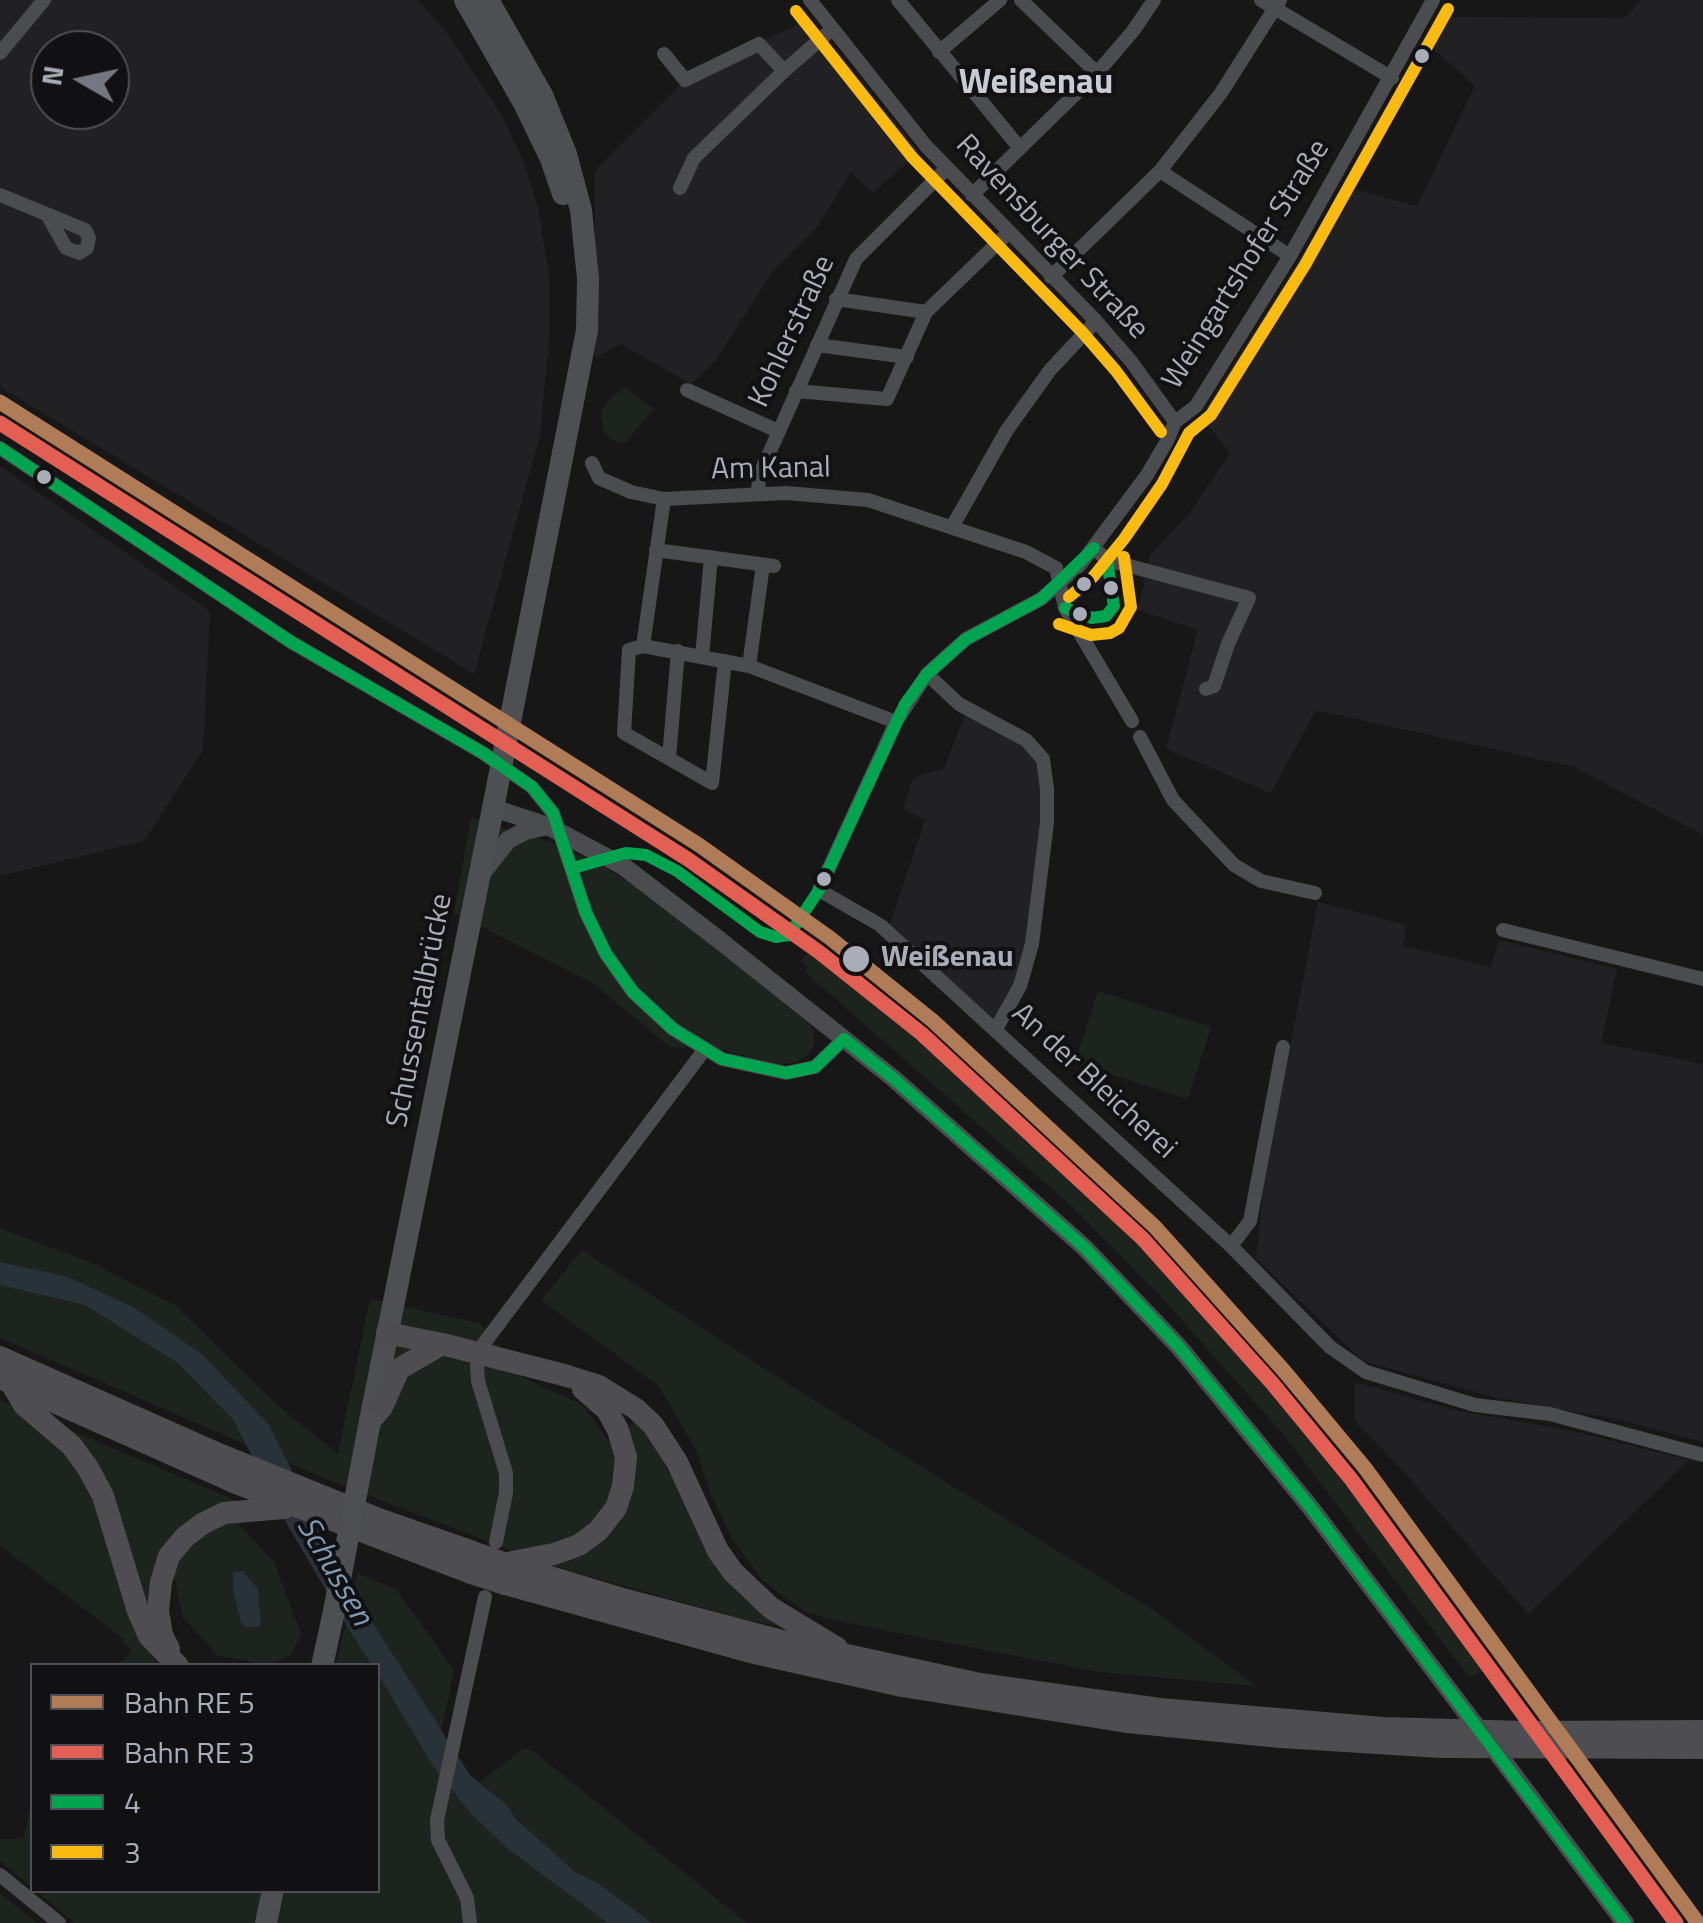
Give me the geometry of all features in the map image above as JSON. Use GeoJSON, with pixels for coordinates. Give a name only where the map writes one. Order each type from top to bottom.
{"type":"FeatureCollection","features":[{"type":"Feature","properties":{"kind":"highway"},"geometry":{"type":"LineString","coordinates":[[387,1333],[599,1386],[636,1410],[664,1440],[718,1552],[733,1572],[770,1608],[835,1658],[980,1684],[1289,1722],[1490,1732],[1703,1731]]}},
{"type":"Feature","properties":{"kind":"highway"},"geometry":{"type":"LineString","coordinates":[[370,1421],[382,1407],[399,1369],[442,1344]]}},
{"type":"Feature","properties":{"kind":"highway"},"geometry":{"type":"LineString","coordinates":[[0,1356],[472,1563]]}},
{"type":"Feature","properties":{"kind":"highway"},"geometry":{"type":"LineString","coordinates":[[6,1382],[340,1525],[472,1563],[502,1563],[554,1554],[579,1545],[616,1508],[624,1486],[626,1457],[618,1430],[607,1410],[564,1376]]}},
{"type":"Feature","properties":{"kind":"highway"},"geometry":{"type":"LineString","coordinates":[[6,1382],[24,1404],[72,1446],[88,1468],[104,1496],[143,1624],[175,1663]]}},
{"type":"Feature","properties":{"kind":"highway"},"geometry":{"type":"LineString","coordinates":[[176,1663],[162,1635],[158,1611],[161,1582],[170,1556],[185,1537],[224,1514],[253,1508],[299,1508]]}},
{"type":"Feature","properties":{"kind":"highway"},"geometry":{"type":"LineString","coordinates":[[502,1563],[835,1658],[1055,1712],[1210,1731],[1440,1748],[1703,1748]]}},
{"type":"Feature","properties":{"kind":"main road"},"geometry":{"type":"LineString","coordinates":[[465,0],[524,102],[562,193],[576,261],[579,365]]}},
{"type":"Feature","properties":{"kind":"main road"},"geometry":{"type":"LineString","coordinates":[[489,1],[542,95],[577,189],[588,279],[587,330],[579,365]]}},
{"type":"Feature","properties":{"kind":"main road","name":"Schussentalbrücke"},"geometry":{"type":"LineString","coordinates":[[323,1663],[579,365]]}},
{"type":"Feature","properties":{"kind":"main road"},"geometry":{"type":"LineString","coordinates":[[266,1923],[273,1893]]}},
{"type":"Feature","properties":{"kind":"street"},"geometry":{"type":"LineString","coordinates":[[0,53],[44,0]]}},
{"type":"Feature","properties":{"kind":"street","name":"Ravensburger Straße"},"geometry":{"type":"LineString","coordinates":[[810,0],[947,168],[1130,360],[1174,422]]}},
{"type":"Feature","properties":{"kind":"street"},"geometry":{"type":"LineString","coordinates":[[898,0],[1019,147]]}},
{"type":"Feature","properties":{"kind":"street"},"geometry":{"type":"LineString","coordinates":[[939,52],[1000,0]]}},
{"type":"Feature","properties":{"kind":"street"},"geometry":{"type":"LineString","coordinates":[[1021,0],[1097,73]]}},
{"type":"Feature","properties":{"kind":"street"},"geometry":{"type":"LineString","coordinates":[[972,194],[1097,73],[1154,0]]}},
{"type":"Feature","properties":{"kind":"street"},"geometry":{"type":"LineString","coordinates":[[1260,0],[1278,4],[1392,78]]}},
{"type":"Feature","properties":{"kind":"street","name":"Weingartshofer Straße"},"geometry":{"type":"LineString","coordinates":[[819,890],[896,722],[927,674],[966,639],[1025,609],[1058,584],[1094,548],[1147,475],[1168,441],[1174,422],[1196,406],[1290,256],[1433,0]]}},
{"type":"Feature","properties":{"kind":"street"},"geometry":{"type":"LineString","coordinates":[[1051,277],[1160,171],[1221,93],[1278,4]]}},
{"type":"Feature","properties":{"kind":"street"},"geometry":{"type":"LineString","coordinates":[[680,188],[694,158],[831,30]]}},
{"type":"Feature","properties":{"kind":"street"},"geometry":{"type":"LineString","coordinates":[[664,54],[685,80],[759,44],[784,71]]}},
{"type":"Feature","properties":{"kind":"street","name":"Kohlerstraße"},"geometry":{"type":"LineString","coordinates":[[758,493],[758,476],[856,258],[947,168]]}},
{"type":"Feature","properties":{"kind":"street"},"geometry":{"type":"LineString","coordinates":[[1160,171],[1290,256]]}},
{"type":"Feature","properties":{"kind":"street"},"geometry":{"type":"LineString","coordinates":[[0,195],[48,216]]}},
{"type":"Feature","properties":{"kind":"street"},"geometry":{"type":"LineString","coordinates":[[796,391],[887,400],[926,312],[1008,233]]}},
{"type":"Feature","properties":{"kind":"street"},"geometry":{"type":"LineString","coordinates":[[836,298],[926,312]]}},
{"type":"Feature","properties":{"kind":"street"},"geometry":{"type":"LineString","coordinates":[[952,527],[1007,430],[1050,370],[1096,322]]}},
{"type":"Feature","properties":{"kind":"street"},"geometry":{"type":"LineString","coordinates":[[817,345],[907,356]]}},
{"type":"Feature","properties":{"kind":"street"},"geometry":{"type":"LineString","coordinates":[[688,390],[778,431]]}},
{"type":"Feature","properties":{"kind":"street"},"geometry":{"type":"LineString","coordinates":[[0,448],[291,642],[483,753],[532,787],[553,813],[586,912],[606,954],[646,1005],[705,1049],[722,1059],[786,1073],[815,1067],[844,1039]]}},
{"type":"Feature","properties":{"kind":"street","name":"Am Kanal"},"geometry":{"type":"LineString","coordinates":[[592,463],[599,478],[631,492],[664,499],[816,493],[868,500],[1026,552],[1056,568],[1058,584]]}},
{"type":"Feature","properties":{"kind":"street"},"geometry":{"type":"LineString","coordinates":[[643,646],[664,499]]}},
{"type":"Feature","properties":{"kind":"street"},"geometry":{"type":"LineString","coordinates":[[1094,548],[1107,560],[1248,598],[1214,686],[1206,689]]}},
{"type":"Feature","properties":{"kind":"street"},"geometry":{"type":"LineString","coordinates":[[656,550],[768,566],[749,666]]}},
{"type":"Feature","properties":{"kind":"street"},"geometry":{"type":"LineString","coordinates":[[702,656],[711,557]]}},
{"type":"Feature","properties":{"kind":"street"},"geometry":{"type":"LineString","coordinates":[[1058,584],[1066,608],[1132,721]]}},
{"type":"Feature","properties":{"kind":"street"},"geometry":{"type":"LineString","coordinates":[[725,661],[712,783],[624,733],[628,650],[643,646],[678,651],[749,666],[896,722]]}},
{"type":"Feature","properties":{"kind":"street"},"geometry":{"type":"LineString","coordinates":[[669,758],[678,651]]}},
{"type":"Feature","properties":{"kind":"street"},"geometry":{"type":"LineString","coordinates":[[927,674],[959,704],[1026,740],[1043,759],[1048,790],[1032,944],[1020,986],[996,1028]]}},
{"type":"Feature","properties":{"kind":"street"},"geometry":{"type":"LineString","coordinates":[[1140,737],[1173,800],[1234,866],[1261,882],[1315,893]]}},
{"type":"Feature","properties":{"kind":"street"},"geometry":{"type":"LineString","coordinates":[[493,808],[548,826],[623,866],[893,1078],[1084,1247],[1179,1347],[1311,1508],[1625,1923]]}},
{"type":"Feature","properties":{"kind":"street"},"geometry":{"type":"LineString","coordinates":[[479,878],[508,840],[525,830],[548,826]]}},
{"type":"Feature","properties":{"kind":"street","name":"An der Bleicherei"},"geometry":{"type":"LineString","coordinates":[[819,890],[880,925],[1231,1246],[1330,1346],[1366,1372],[1475,1405],[1550,1414],[1703,1455]]}},
{"type":"Feature","properties":{"kind":"street"},"geometry":{"type":"LineString","coordinates":[[1504,930],[1703,980]]}},
{"type":"Feature","properties":{"kind":"street"},"geometry":{"type":"LineString","coordinates":[[1231,1246],[1250,1221],[1283,1047]]}},
{"type":"Feature","properties":{"kind":"street"},"geometry":{"type":"LineString","coordinates":[[502,1563],[506,1473],[478,1381],[482,1346],[705,1049]]}},
{"type":"Feature","properties":{"kind":"street"},"geometry":{"type":"LineString","coordinates":[[470,1923],[467,1898],[438,1840],[438,1810],[484,1597]]}},
{"type":"Feature","properties":{"kind":"street"},"geometry":{"type":"LineString","coordinates":[[0,1874],[59,1923]]}},
{"type":"Feature","properties":{"kind":"shaded area"},"geometry":{"type":"Polygon","coordinates":[[[0,0],[418,0],[450,37],[501,114],[523,160],[538,207],[549,275],[549,342],[540,435],[474,674],[0,387],[0,0]]]}},
{"type":"Feature","properties":{"kind":"shaded area"},"geometry":{"type":"Polygon","coordinates":[[[1641,0],[1703,0],[1703,835],[1574,767],[1316,710],[1271,793],[1166,749],[1198,630],[1138,610],[1150,555],[1189,514],[1230,453],[1201,416],[1345,187],[1417,206],[1475,86],[1428,44],[1442,17],[1625,18],[1641,0]]]}},
{"type":"Feature","properties":{"kind":"shaded area"},"geometry":{"type":"Polygon","coordinates":[[[810,18],[919,152],[873,193],[851,172],[815,230],[773,271],[715,361],[691,384],[621,344],[595,358],[595,171],[685,80],[810,18]]]}},
{"type":"Feature","properties":{"kind":"shaded area"},"geometry":{"type":"Polygon","coordinates":[[[624,387],[654,409],[625,443],[615,442],[604,433],[601,413],[624,387]]]}},
{"type":"Feature","properties":{"kind":"shaded area"},"geometry":{"type":"Polygon","coordinates":[[[0,466],[210,611],[203,750],[144,841],[0,876],[0,466]]]}},
{"type":"Feature","properties":{"kind":"shaded area"},"geometry":{"type":"Polygon","coordinates":[[[965,715],[1024,741],[1041,759],[1045,790],[1025,963],[996,1025],[888,930],[925,820],[903,809],[913,778],[944,768],[965,715]]]}},
{"type":"Feature","properties":{"kind":"shaded area"},"geometry":{"type":"Polygon","coordinates":[[[471,818],[553,843],[642,890],[804,1018],[813,1029],[814,1044],[808,1055],[778,1065],[716,1048],[670,1047],[594,984],[454,913],[471,818]]]}},
{"type":"Feature","properties":{"kind":"shaded area"},"geometry":{"type":"Polygon","coordinates":[[[1318,902],[1406,925],[1403,946],[1491,967],[1499,940],[1617,969],[1601,1043],[1703,1064],[1703,1442],[1617,1419],[1497,1398],[1363,1361],[1256,1259],[1264,1184],[1318,902]]]}},
{"type":"Feature","properties":{"kind":"shaded area"},"geometry":{"type":"Polygon","coordinates":[[[812,947],[953,1057],[1119,1218],[1207,1310],[1357,1486],[1490,1669],[1469,1677],[1283,1434],[1163,1299],[1076,1210],[805,972],[808,967],[801,961],[812,947]]]}},
{"type":"Feature","properties":{"kind":"shaded area"},"geometry":{"type":"Polygon","coordinates":[[[1098,991],[1211,1027],[1188,1099],[1075,1063],[1098,991]]]}},
{"type":"Feature","properties":{"kind":"shaded area"},"geometry":{"type":"Polygon","coordinates":[[[0,1228],[97,1265],[176,1306],[276,1404],[338,1454],[370,1299],[480,1323],[522,1377],[583,1405],[609,1442],[635,1421],[648,1434],[688,1507],[716,1569],[750,1604],[788,1628],[734,1617],[547,1564],[333,1482],[0,1338],[0,1228]]]}},
{"type":"Feature","properties":{"kind":"shaded area"},"geometry":{"type":"Polygon","coordinates":[[[582,1250],[796,1389],[1150,1608],[1256,1686],[1099,1672],[837,1621],[804,1611],[763,1581],[733,1540],[711,1495],[696,1450],[659,1386],[541,1300],[582,1250]]]}},
{"type":"Feature","properties":{"kind":"shaded area"},"geometry":{"type":"Polygon","coordinates":[[[1355,1382],[1455,1410],[1573,1431],[1689,1460],[1528,1614],[1355,1421],[1355,1382]]]}},
{"type":"Feature","properties":{"kind":"shaded area"},"geometry":{"type":"Polygon","coordinates":[[[0,1400],[253,1508],[185,1537],[142,1637],[157,1663],[120,1663],[132,1652],[118,1634],[0,1546],[0,1400]]]}},
{"type":"Feature","properties":{"kind":"shaded area"},"geometry":{"type":"Polygon","coordinates":[[[247,1519],[239,1525],[274,1562],[301,1634],[291,1655],[272,1663],[217,1655],[183,1617],[174,1576],[182,1548],[224,1521],[247,1519]]]}},
{"type":"Feature","properties":{"kind":"shaded area"},"geometry":{"type":"Polygon","coordinates":[[[358,1573],[396,1589],[454,1670],[434,1766],[472,1815],[509,1850],[608,1923],[277,1923],[284,1893],[380,1893],[380,1663],[336,1663],[358,1573]]]}},
{"type":"Feature","properties":{"kind":"shaded area"},"geometry":{"type":"Polygon","coordinates":[[[524,1748],[533,1751],[747,1923],[652,1923],[598,1883],[575,1872],[527,1831],[507,1805],[480,1782],[524,1748]]]}},
{"type":"Feature","properties":{"kind":"shaded area"},"geometry":{"type":"Polygon","coordinates":[[[30,1810],[30,1886],[0,1861],[0,1839],[23,1839],[30,1810]]]}},
{"type":"Feature","properties":{"kind":"shaded area"},"geometry":{"type":"Polygon","coordinates":[[[0,1893],[38,1923],[0,1923],[0,1893]]]}},
{"type":"Feature","properties":{"kind":"shaded area"},"geometry":{"type":"Polygon","coordinates":[[[38,1893],[263,1893],[256,1923],[75,1923],[38,1893]]]}},
{"type":"Feature","properties":{"kind":"water","name":"Schussen"},"geometry":{"type":"Polygon","coordinates":[[[0,1262],[68,1277],[133,1307],[202,1354],[269,1425],[353,1592],[470,1775],[507,1805],[517,1820],[575,1872],[598,1883],[652,1923],[608,1923],[509,1850],[472,1815],[433,1766],[380,1677],[380,1663],[371,1663],[352,1634],[288,1526],[233,1419],[178,1363],[85,1305],[0,1285],[0,1262]]]}},
{"type":"Feature","properties":{"kind":"water"},"geometry":{"type":"Polygon","coordinates":[[[243,1571],[258,1589],[261,1626],[246,1627],[241,1623],[233,1572],[243,1571]]]}},
{"type":"Feature","properties":{"kind":"transit line","name":"3"},"geometry":{"type":"LineString","coordinates":[[1069,597],[1093,577],[1124,539],[1162,484],[1189,433],[1211,415],[1305,265],[1448,9]]}},
{"type":"Feature","properties":{"kind":"transit line","name":"3"},"geometry":{"type":"LineString","coordinates":[[796,11],[912,157],[1083,333],[1161,432]]}},
{"type":"Feature","properties":{"kind":"transit line"},"geometry":{"type":"LineString","coordinates":[[0,402],[699,845],[830,938],[933,1021],[1155,1227],[1285,1372],[1365,1468],[1698,1923]]}},
{"type":"Feature","properties":{"kind":"transit line"},"geometry":{"type":"LineString","coordinates":[[0,423],[689,860],[819,952],[922,1034],[1143,1239],[1272,1383],[1351,1479],[1676,1923]]}},
{"type":"Feature","properties":{"kind":"transit line","name":"4"},"geometry":{"type":"LineString","coordinates":[[0,448],[291,642],[483,753],[532,787],[553,813],[586,913],[606,954],[633,992],[673,1029],[722,1059],[786,1073],[815,1067],[844,1039]]}},
{"type":"Feature","properties":{"kind":"transit line","name":"4"},"geometry":{"type":"LineString","coordinates":[[573,868],[626,853],[646,855],[677,871],[760,932],[776,937],[789,935],[819,890],[905,704],[927,674],[966,639],[1041,599],[1094,548]]}},
{"type":"Feature","properties":{"kind":"transit line","name":"3"},"geometry":{"type":"LineString","coordinates":[[1059,624],[1091,635],[1119,628],[1131,607],[1124,557]]}},
{"type":"Feature","properties":{"kind":"transit line","name":"4"},"geometry":{"type":"LineString","coordinates":[[1065,608],[1092,618],[1106,616],[1114,606],[1107,560]]}},
{"type":"Feature","properties":{"kind":"transit line","name":"4"},"geometry":{"type":"LineString","coordinates":[[844,1039],[1084,1247],[1179,1347],[1311,1508],[1625,1923]]}},
{"type":"Feature","properties":{"kind":"place","name":"Weißenau"},"geometry":{"type":"Point","coordinates":[856,959]}},
{"type":"Feature","properties":{"kind":"district","name":"Weißenau"},"geometry":{"type":"Point","coordinates":[1036,84]}}]}
